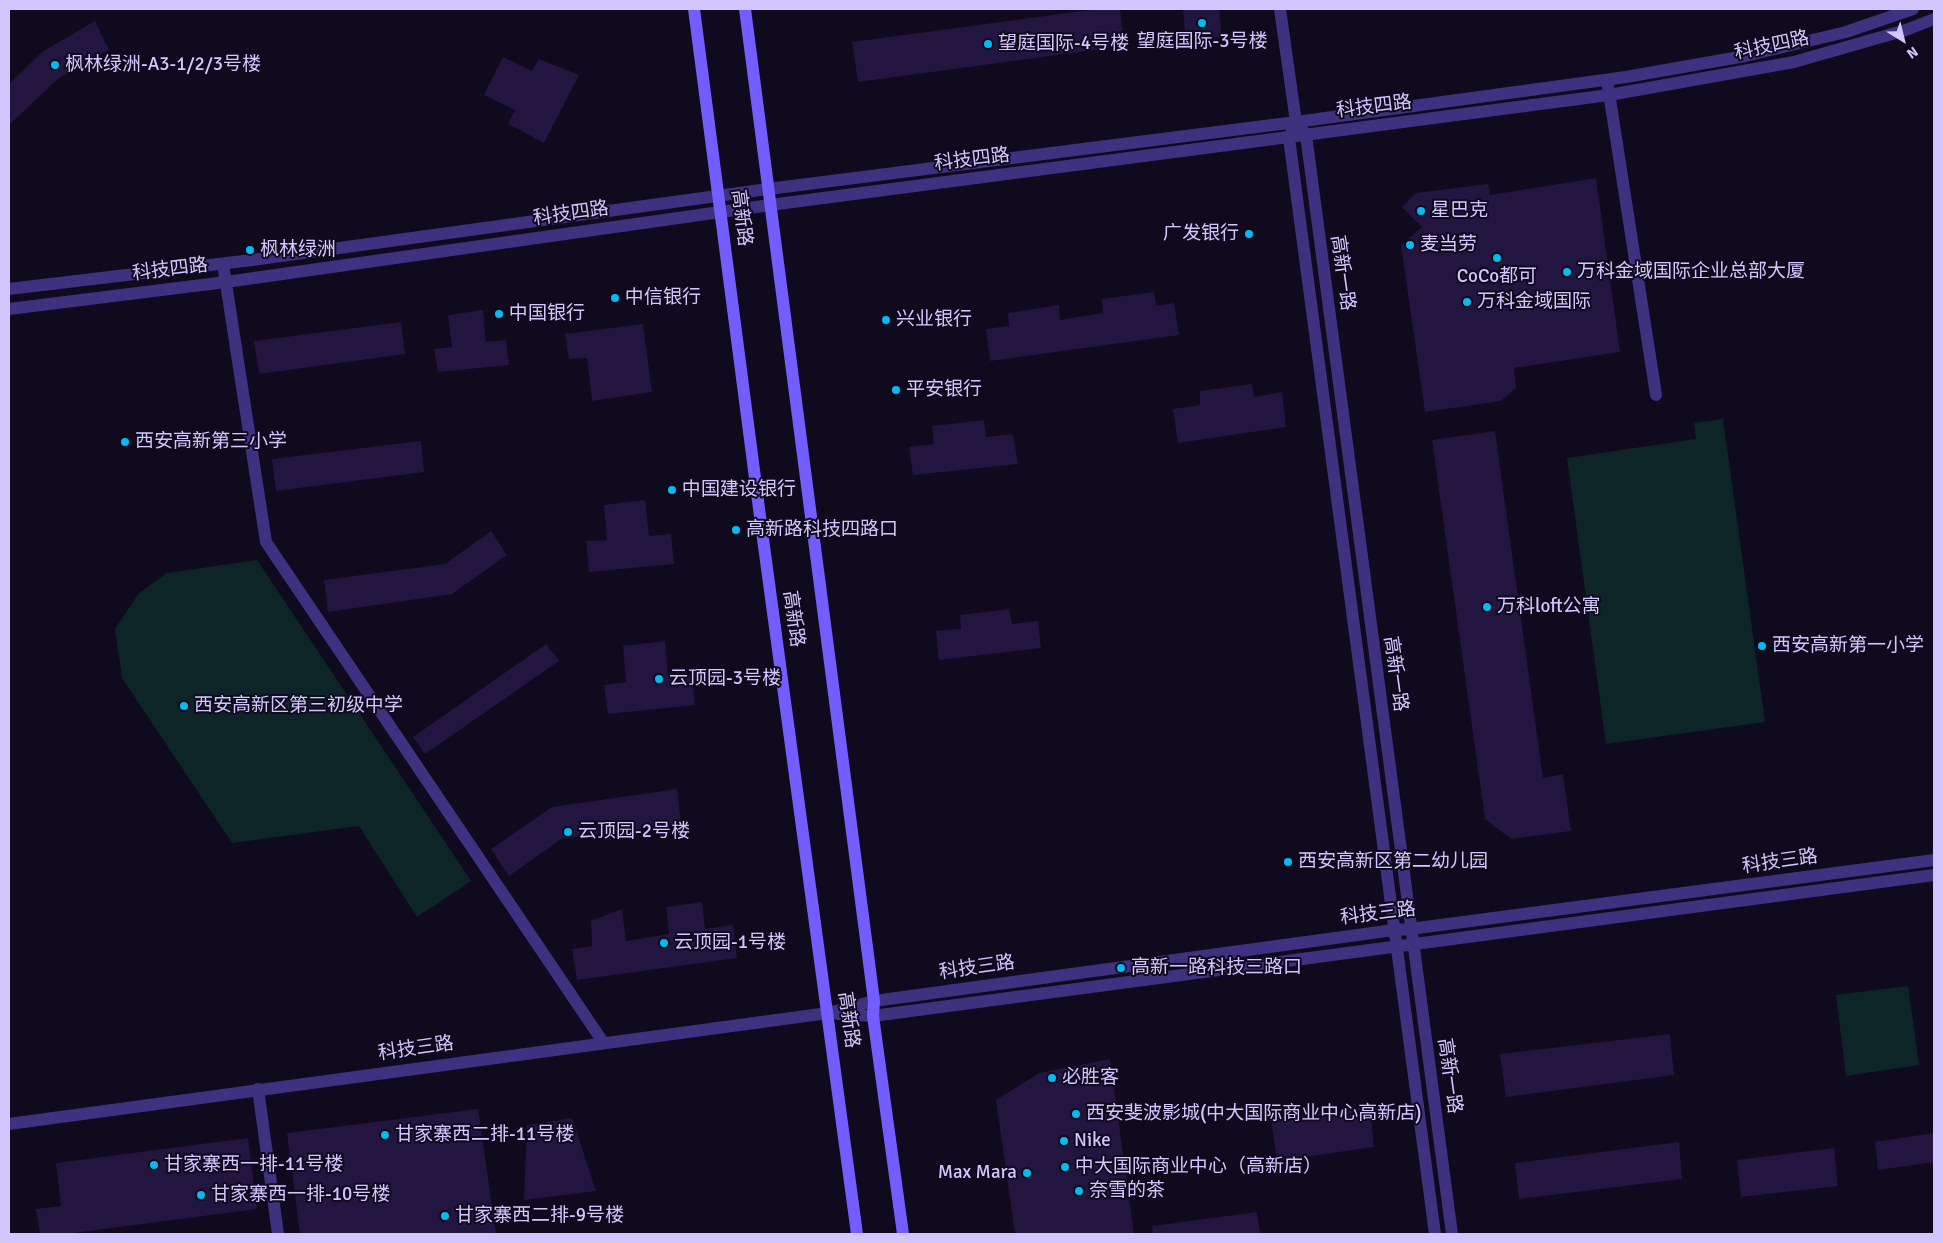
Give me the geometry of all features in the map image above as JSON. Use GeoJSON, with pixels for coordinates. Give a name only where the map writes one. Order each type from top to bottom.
{"type":"FeatureCollection","features":[{"type":"Feature","properties":{"kind":"main road","name":"高新路"},"geometry":{"type":"LineString","coordinates":[[694,9],[720,197],[761,524],[857,1234]]}},
{"type":"Feature","properties":{"kind":"main road","name":"高新路"},"geometry":{"type":"LineString","coordinates":[[745,9],[874,1001],[873,1016],[903,1234]]}},
{"type":"Feature","properties":{"kind":"street"},"geometry":{"type":"LineString","coordinates":[[1280,9],[1296,122],[1306,135]]}},
{"type":"Feature","properties":{"kind":"street","name":"科技四路"},"geometry":{"type":"LineString","coordinates":[[9,290],[223,264],[768,189],[1296,122],[1607,80],[1745,56],[1846,32],[1914,9]]}},
{"type":"Feature","properties":{"kind":"street","name":"科技四路"},"geometry":{"type":"LineString","coordinates":[[9,309],[226,282],[770,205],[1610,95],[1794,62],[1906,30],[1934,19]]}},
{"type":"Feature","properties":{"kind":"street"},"geometry":{"type":"LineString","coordinates":[[1607,80],[1656,395]]}},
{"type":"Feature","properties":{"kind":"street"},"geometry":{"type":"LineString","coordinates":[[1289,138],[1296,122]]}},
{"type":"Feature","properties":{"kind":"street","name":"高新一路"},"geometry":{"type":"LineString","coordinates":[[1306,135],[1412,946],[1452,1234]]}},
{"type":"Feature","properties":{"kind":"street","name":"高新一路"},"geometry":{"type":"LineString","coordinates":[[1289,138],[1435,1234]]}},
{"type":"Feature","properties":{"kind":"street"},"geometry":{"type":"LineString","coordinates":[[223,264],[266,542],[604,1042]]}},
{"type":"Feature","properties":{"kind":"street","name":"科技三路"},"geometry":{"type":"LineString","coordinates":[[9,1124],[828,1013],[874,1001],[1394,930],[1934,860]]}},
{"type":"Feature","properties":{"kind":"street","name":"科技三路"},"geometry":{"type":"LineString","coordinates":[[828,1013],[873,1016],[1412,946],[1934,875]]}},
{"type":"Feature","properties":{"kind":"street"},"geometry":{"type":"LineString","coordinates":[[258,1090],[278,1234]]}},
{"type":"Feature","properties":{"kind":"green space"},"geometry":{"type":"Polygon","coordinates":[[[1723,419],[1765,722],[1606,744],[1567,458],[1696,439],[1694,423],[1723,419]]]}},
{"type":"Feature","properties":{"kind":"green space"},"geometry":{"type":"Polygon","coordinates":[[[257,560],[471,881],[417,917],[359,826],[232,843],[122,678],[115,629],[139,593],[167,573],[257,560]]]}},
{"type":"Feature","properties":{"kind":"green space"},"geometry":{"type":"Polygon","coordinates":[[[1908,986],[1919,1065],[1846,1076],[1836,995],[1908,986]]]}},
{"type":"Feature","properties":{"kind":"building","name":"望庭国际-4号楼"},"geometry":{"type":"Polygon","coordinates":[[[1097,9],[1120,9],[1124,46],[858,82],[852,42],[1097,9]]]}},
{"type":"Feature","properties":{"kind":"building","name":"望庭国际-3号楼"},"geometry":{"type":"Polygon","coordinates":[[[1183,9],[1219,9],[1222,37],[1186,41],[1183,9]]]}},
{"type":"Feature","properties":{"kind":"building","name":"枫林绿洲-A3-1/2/3号楼"},"geometry":{"type":"Polygon","coordinates":[[[95,21],[109,50],[59,78],[9,125],[9,84],[42,52],[95,21]]]}},
{"type":"Feature","properties":{"kind":"building"},"geometry":{"type":"Polygon","coordinates":[[[503,57],[532,71],[539,59],[579,75],[544,143],[508,124],[515,110],[484,95],[503,57]]]}},
{"type":"Feature","properties":{"kind":"building"},"geometry":{"type":"Polygon","coordinates":[[[1596,178],[1620,352],[1514,368],[1516,388],[1501,401],[1425,412],[1401,245],[1422,227],[1402,207],[1416,193],[1488,184],[1490,195],[1596,178]]]}},
{"type":"Feature","properties":{"kind":"building"},"geometry":{"type":"Polygon","coordinates":[[[1154,292],[1156,306],[1174,303],[1179,335],[990,361],[986,329],[1009,326],[1008,313],[1059,305],[1060,320],[1103,313],[1102,299],[1154,292]]]}},
{"type":"Feature","properties":{"kind":"building"},"geometry":{"type":"Polygon","coordinates":[[[483,310],[486,342],[506,340],[509,365],[438,372],[434,349],[452,347],[448,315],[483,310]]]}},
{"type":"Feature","properties":{"kind":"building"},"geometry":{"type":"Polygon","coordinates":[[[401,322],[405,354],[259,374],[254,341],[401,322]]]}},
{"type":"Feature","properties":{"kind":"building"},"geometry":{"type":"Polygon","coordinates":[[[643,324],[652,392],[592,401],[587,358],[569,359],[565,334],[643,324]]]}},
{"type":"Feature","properties":{"kind":"building"},"geometry":{"type":"Polygon","coordinates":[[[1252,384],[1254,397],[1282,392],[1286,427],[1178,443],[1173,409],[1200,405],[1200,391],[1252,384]]]}},
{"type":"Feature","properties":{"kind":"building"},"geometry":{"type":"Polygon","coordinates":[[[984,420],[986,437],[1013,434],[1018,464],[913,475],[909,447],[934,444],[932,426],[984,420]]]}},
{"type":"Feature","properties":{"kind":"building","name":"万科loft公寓"},"geometry":{"type":"Polygon","coordinates":[[[1495,431],[1543,778],[1563,774],[1571,831],[1511,839],[1485,819],[1432,440],[1495,431]]]}},
{"type":"Feature","properties":{"kind":"building"},"geometry":{"type":"Polygon","coordinates":[[[421,441],[424,472],[276,491],[272,459],[421,441]]]}},
{"type":"Feature","properties":{"kind":"building"},"geometry":{"type":"Polygon","coordinates":[[[645,500],[649,536],[671,534],[674,564],[589,572],[586,541],[607,540],[604,505],[645,500]]]}},
{"type":"Feature","properties":{"kind":"building"},"geometry":{"type":"Polygon","coordinates":[[[491,531],[507,555],[452,594],[328,612],[324,580],[445,564],[491,531]]]}},
{"type":"Feature","properties":{"kind":"building"},"geometry":{"type":"Polygon","coordinates":[[[1009,609],[1012,624],[1038,621],[1041,648],[939,660],[936,631],[961,629],[960,615],[1009,609]]]}},
{"type":"Feature","properties":{"kind":"building","name":"云顶园-3号楼"},"geometry":{"type":"Polygon","coordinates":[[[665,641],[668,677],[692,675],[695,705],[608,714],[604,685],[626,682],[623,646],[665,641]]]}},
{"type":"Feature","properties":{"kind":"building"},"geometry":{"type":"Polygon","coordinates":[[[546,644],[559,661],[425,754],[413,737],[546,644]]]}},
{"type":"Feature","properties":{"kind":"building","name":"云顶园-2号楼"},"geometry":{"type":"Polygon","coordinates":[[[677,789],[681,825],[561,839],[509,876],[491,849],[552,807],[677,789]]]}},
{"type":"Feature","properties":{"kind":"building","name":"云顶园-1号楼"},"geometry":{"type":"Polygon","coordinates":[[[702,902],[705,929],[733,925],[737,958],[577,980],[572,949],[592,946],[591,921],[622,909],[626,941],[669,934],[666,907],[702,902]]]}},
{"type":"Feature","properties":{"kind":"building"},"geometry":{"type":"Polygon","coordinates":[[[1670,1034],[1674,1075],[1506,1097],[1500,1054],[1670,1034]]]}},
{"type":"Feature","properties":{"kind":"building","name":"中大国际商业中心（高新店）"},"geometry":{"type":"Polygon","coordinates":[[[1110,1059],[1134,1234],[1015,1234],[996,1100],[1039,1073],[1110,1059]]]}},
{"type":"Feature","properties":{"kind":"building"},"geometry":{"type":"Polygon","coordinates":[[[1370,1106],[1374,1147],[1277,1161],[1271,1119],[1370,1106]]]}},
{"type":"Feature","properties":{"kind":"building"},"geometry":{"type":"Polygon","coordinates":[[[478,1109],[496,1233],[300,1234],[287,1133],[478,1109]]]}},
{"type":"Feature","properties":{"kind":"building"},"geometry":{"type":"Polygon","coordinates":[[[572,1118],[596,1191],[524,1200],[527,1125],[572,1118]]]}},
{"type":"Feature","properties":{"kind":"building"},"geometry":{"type":"Polygon","coordinates":[[[1934,1133],[1934,1162],[1878,1170],[1875,1142],[1934,1133]]]}},
{"type":"Feature","properties":{"kind":"building"},"geometry":{"type":"Polygon","coordinates":[[[248,1138],[257,1209],[66,1234],[40,1234],[36,1209],[61,1206],[56,1163],[248,1138]]]}},
{"type":"Feature","properties":{"kind":"building"},"geometry":{"type":"Polygon","coordinates":[[[1679,1142],[1682,1179],[1519,1199],[1515,1163],[1679,1142]]]}},
{"type":"Feature","properties":{"kind":"building"},"geometry":{"type":"Polygon","coordinates":[[[1834,1148],[1838,1186],[1741,1197],[1737,1160],[1834,1148]]]}},
{"type":"Feature","properties":{"kind":"building"},"geometry":{"type":"Polygon","coordinates":[[[1257,1212],[1260,1234],[1153,1234],[1152,1226],[1257,1212]]]}},
{"type":"Feature","properties":{"kind":"place","name":"望庭国际-3号楼"},"geometry":{"type":"Point","coordinates":[1202,23]}},
{"type":"Feature","properties":{"kind":"place","name":"望庭国际-4号楼"},"geometry":{"type":"Point","coordinates":[988,44]}},
{"type":"Feature","properties":{"kind":"place","name":"枫林绿洲-A3-1/2/3号楼"},"geometry":{"type":"Point","coordinates":[55,65]}},
{"type":"Feature","properties":{"kind":"place","name":"星巴克"},"geometry":{"type":"Point","coordinates":[1421,211]}},
{"type":"Feature","properties":{"kind":"place","name":"广发银行"},"geometry":{"type":"Point","coordinates":[1249,234]}},
{"type":"Feature","properties":{"kind":"place","name":"麦当劳"},"geometry":{"type":"Point","coordinates":[1410,245]}},
{"type":"Feature","properties":{"kind":"place","name":"枫林绿洲"},"geometry":{"type":"Point","coordinates":[250,250]}},
{"type":"Feature","properties":{"kind":"place","name":"CoCo都可"},"geometry":{"type":"Point","coordinates":[1497,258]}},
{"type":"Feature","properties":{"kind":"place","name":"万科金域国际企业总部大厦"},"geometry":{"type":"Point","coordinates":[1567,272]}},
{"type":"Feature","properties":{"kind":"place","name":"中信银行"},"geometry":{"type":"Point","coordinates":[615,298]}},
{"type":"Feature","properties":{"kind":"place","name":"万科金域国际"},"geometry":{"type":"Point","coordinates":[1467,302]}},
{"type":"Feature","properties":{"kind":"place","name":"中国银行"},"geometry":{"type":"Point","coordinates":[499,314]}},
{"type":"Feature","properties":{"kind":"place","name":"兴业银行"},"geometry":{"type":"Point","coordinates":[886,320]}},
{"type":"Feature","properties":{"kind":"place","name":"平安银行"},"geometry":{"type":"Point","coordinates":[896,390]}},
{"type":"Feature","properties":{"kind":"place","name":"西安高新第三小学"},"geometry":{"type":"Point","coordinates":[125,442]}},
{"type":"Feature","properties":{"kind":"place","name":"中国建设银行"},"geometry":{"type":"Point","coordinates":[672,490]}},
{"type":"Feature","properties":{"kind":"place","name":"高新路科技四路口"},"geometry":{"type":"Point","coordinates":[736,530]}},
{"type":"Feature","properties":{"kind":"place","name":"万科loft公寓"},"geometry":{"type":"Point","coordinates":[1487,607]}},
{"type":"Feature","properties":{"kind":"place","name":"西安高新第一小学"},"geometry":{"type":"Point","coordinates":[1762,646]}},
{"type":"Feature","properties":{"kind":"place","name":"云顶园-3号楼"},"geometry":{"type":"Point","coordinates":[659,679]}},
{"type":"Feature","properties":{"kind":"place","name":"西安高新区第三初级中学"},"geometry":{"type":"Point","coordinates":[184,706]}},
{"type":"Feature","properties":{"kind":"place","name":"云顶园-2号楼"},"geometry":{"type":"Point","coordinates":[568,832]}},
{"type":"Feature","properties":{"kind":"place","name":"西安高新区第二幼儿园"},"geometry":{"type":"Point","coordinates":[1288,862]}},
{"type":"Feature","properties":{"kind":"place","name":"云顶园-1号楼"},"geometry":{"type":"Point","coordinates":[664,943]}},
{"type":"Feature","properties":{"kind":"place","name":"高新一路科技三路口"},"geometry":{"type":"Point","coordinates":[1121,968]}},
{"type":"Feature","properties":{"kind":"place","name":"必胜客"},"geometry":{"type":"Point","coordinates":[1052,1078]}},
{"type":"Feature","properties":{"kind":"place","name":"西安斐波影城(中大国际商业中心高新店)"},"geometry":{"type":"Point","coordinates":[1076,1114]}},
{"type":"Feature","properties":{"kind":"place","name":"甘家寨西二排-11号楼"},"geometry":{"type":"Point","coordinates":[385,1135]}},
{"type":"Feature","properties":{"kind":"place","name":"Nike"},"geometry":{"type":"Point","coordinates":[1064,1141]}},
{"type":"Feature","properties":{"kind":"place","name":"甘家寨西一排-11号楼"},"geometry":{"type":"Point","coordinates":[154,1165]}},
{"type":"Feature","properties":{"kind":"place","name":"中大国际商业中心（高新店）"},"geometry":{"type":"Point","coordinates":[1065,1167]}},
{"type":"Feature","properties":{"kind":"place","name":"Max Mara"},"geometry":{"type":"Point","coordinates":[1027,1173]}},
{"type":"Feature","properties":{"kind":"place","name":"奈雪的茶"},"geometry":{"type":"Point","coordinates":[1079,1191]}},
{"type":"Feature","properties":{"kind":"place","name":"甘家寨西一排-10号楼"},"geometry":{"type":"Point","coordinates":[201,1195]}},
{"type":"Feature","properties":{"kind":"place","name":"甘家寨西二排-9号楼"},"geometry":{"type":"Point","coordinates":[445,1216]}}]}
